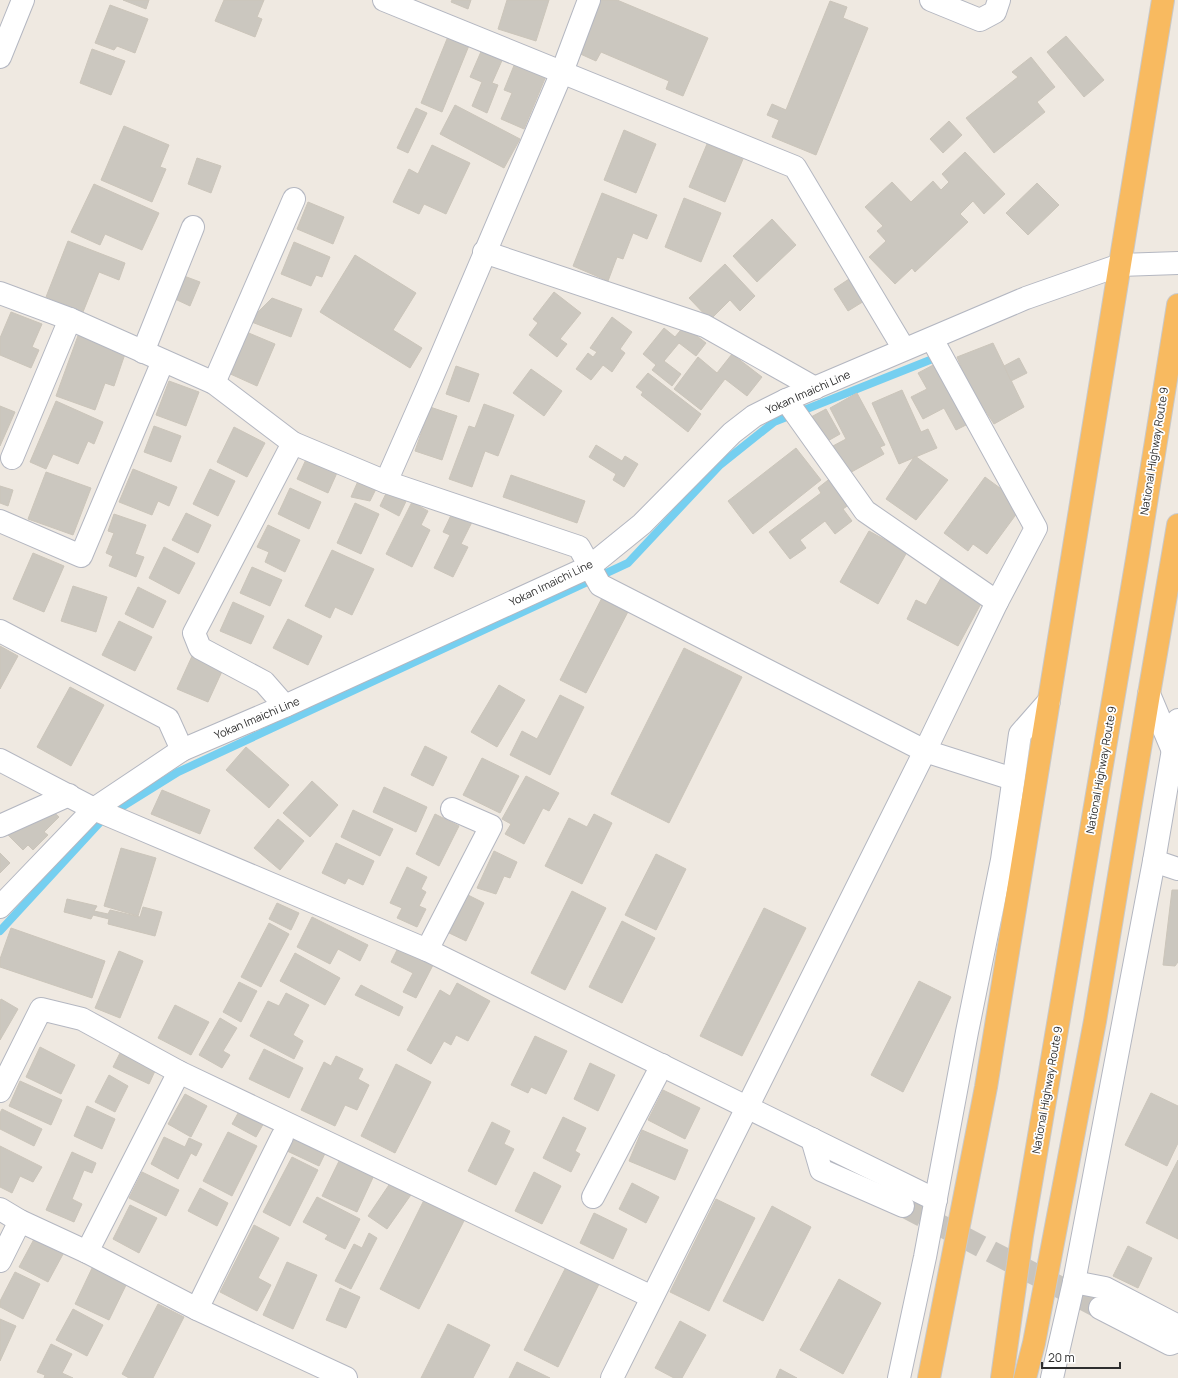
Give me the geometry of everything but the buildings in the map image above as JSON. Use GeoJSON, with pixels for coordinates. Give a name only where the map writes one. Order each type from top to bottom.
{"type":"FeatureCollection","features":[{"type":"Feature","properties":{"kind":"highway"},"geometry":{"type":"LineString","coordinates":[[929,1378],[986,1087],[1163,0]]}},
{"type":"Feature","properties":{"kind":"highway","name":"National Highway Route 9"},"geometry":{"type":"LineString","coordinates":[[1002,1378],[1022,1236],[1137,559],[1178,305]]}},
{"type":"Feature","properties":{"kind":"highway"},"geometry":{"type":"LineString","coordinates":[[1024,1378],[1034,1343],[1095,1021],[1178,525]]}},
{"type":"Feature","properties":{"kind":"highway","name":"National Highway Route 9"},"geometry":{"type":"LineString","coordinates":[[987,1378],[1022,1236]]}},
{"type":"Feature","properties":{"kind":"street"},"geometry":{"type":"LineString","coordinates":[[0,57],[23,0]]}},
{"type":"Feature","properties":{"kind":"street"},"geometry":{"type":"LineString","coordinates":[[384,0],[795,167],[904,349]]}},
{"type":"Feature","properties":{"kind":"street"},"geometry":{"type":"LineString","coordinates":[[386,482],[562,72],[589,0]]}},
{"type":"Feature","properties":{"kind":"street"},"geometry":{"type":"LineString","coordinates":[[931,0],[980,20],[994,12],[999,0]]}},
{"type":"Feature","properties":{"kind":"street"},"geometry":{"type":"LineString","coordinates":[[214,383],[294,199]]}},
{"type":"Feature","properties":{"kind":"street"},"geometry":{"type":"LineString","coordinates":[[143,352],[192,227]]}},
{"type":"Feature","properties":{"kind":"street"},"geometry":{"type":"LineString","coordinates":[[484,252],[705,326],[815,388]]}},
{"type":"Feature","properties":{"kind":"street","name":"Yokan Imaichi Line"},"geometry":{"type":"LineString","coordinates":[[0,907],[94,809],[182,750],[286,706],[589,566],[642,524],[732,433],[754,416],[786,400],[1026,298],[1120,265],[1178,263]]}},
{"type":"Feature","properties":{"kind":"street"},"geometry":{"type":"LineString","coordinates":[[0,293],[70,319],[214,383],[293,443],[386,482],[579,547],[600,585],[925,751],[1013,779]]}},
{"type":"Feature","properties":{"kind":"street"},"geometry":{"type":"LineString","coordinates":[[12,458],[70,319]]}},
{"type":"Feature","properties":{"kind":"street"},"geometry":{"type":"LineString","coordinates":[[612,1378],[925,751],[997,602],[1036,528],[932,339]]}},
{"type":"Feature","properties":{"kind":"street"},"geometry":{"type":"LineString","coordinates":[[0,521],[81,556],[163,361]]}},
{"type":"Feature","properties":{"kind":"street"},"geometry":{"type":"LineString","coordinates":[[786,400],[865,511],[997,602]]}},
{"type":"Feature","properties":{"kind":"street"},"geometry":{"type":"LineString","coordinates":[[286,706],[264,682],[200,648],[194,633],[293,443]]}},
{"type":"Feature","properties":{"kind":"street"},"geometry":{"type":"LineString","coordinates":[[0,631],[168,719],[182,750]]}},
{"type":"Feature","properties":{"kind":"street"},"geometry":{"type":"LineString","coordinates":[[1149,694],[1173,751]]}},
{"type":"Feature","properties":{"kind":"street"},"geometry":{"type":"LineString","coordinates":[[899,1378],[936,1200],[967,1032],[1002,860],[1020,734],[1049,701]]}},
{"type":"Feature","properties":{"kind":"street"},"geometry":{"type":"LineString","coordinates":[[1052,1378],[1074,1282],[1154,861],[1178,720]]}},
{"type":"Feature","properties":{"kind":"street"},"geometry":{"type":"LineString","coordinates":[[0,760],[94,809],[427,950],[936,1200]]}},
{"type":"Feature","properties":{"kind":"street"},"geometry":{"type":"LineString","coordinates":[[0,826],[69,796]]}},
{"type":"Feature","properties":{"kind":"street"},"geometry":{"type":"LineString","coordinates":[[427,950],[492,826],[452,809]]}},
{"type":"Feature","properties":{"kind":"street"},"geometry":{"type":"LineString","coordinates":[[1154,861],[1178,869]]}},
{"type":"Feature","properties":{"kind":"street"},"geometry":{"type":"LineString","coordinates":[[0,1091],[41,1009],[82,1019],[179,1072],[652,1297]]}},
{"type":"Feature","properties":{"kind":"street"},"geometry":{"type":"LineString","coordinates":[[1095,1021],[1115,1065]]}},
{"type":"Feature","properties":{"kind":"street"},"geometry":{"type":"LineString","coordinates":[[967,1032],[986,1087]]}},
{"type":"Feature","properties":{"kind":"street"},"geometry":{"type":"LineString","coordinates":[[593,1197],[662,1065]]}},
{"type":"Feature","properties":{"kind":"street"},"geometry":{"type":"LineString","coordinates":[[87,1252],[179,1072]]}},
{"type":"Feature","properties":{"kind":"street"},"geometry":{"type":"LineString","coordinates":[[197,1309],[282,1137]]}},
{"type":"Feature","properties":{"kind":"street"},"geometry":{"type":"LineString","coordinates":[[812,1139],[822,1170],[903,1206]]}},
{"type":"Feature","properties":{"kind":"street"},"geometry":{"type":"LineString","coordinates":[[0,1209],[20,1221],[87,1252],[197,1309],[346,1378]]}},
{"type":"Feature","properties":{"kind":"street"},"geometry":{"type":"LineString","coordinates":[[0,1261],[20,1221]]}},
{"type":"Feature","properties":{"kind":"street"},"geometry":{"type":"LineString","coordinates":[[1074,1282],[1105,1288],[1178,1326]]}},
{"type":"Feature","properties":{"kind":"street"},"geometry":{"type":"LineString","coordinates":[[1100,1308],[1170,1344],[1178,1341]]}},
{"type":"Feature","properties":{"kind":"waterway"},"geometry":{"type":"LineString","coordinates":[[0,931],[104,818],[178,772],[628,563],[720,465],[774,422],[935,358]]}},
{"type":"Feature","properties":{"kind":"tunnel"},"geometry":{"type":"LineString","coordinates":[[903,1206],[1100,1308]]}}]}
